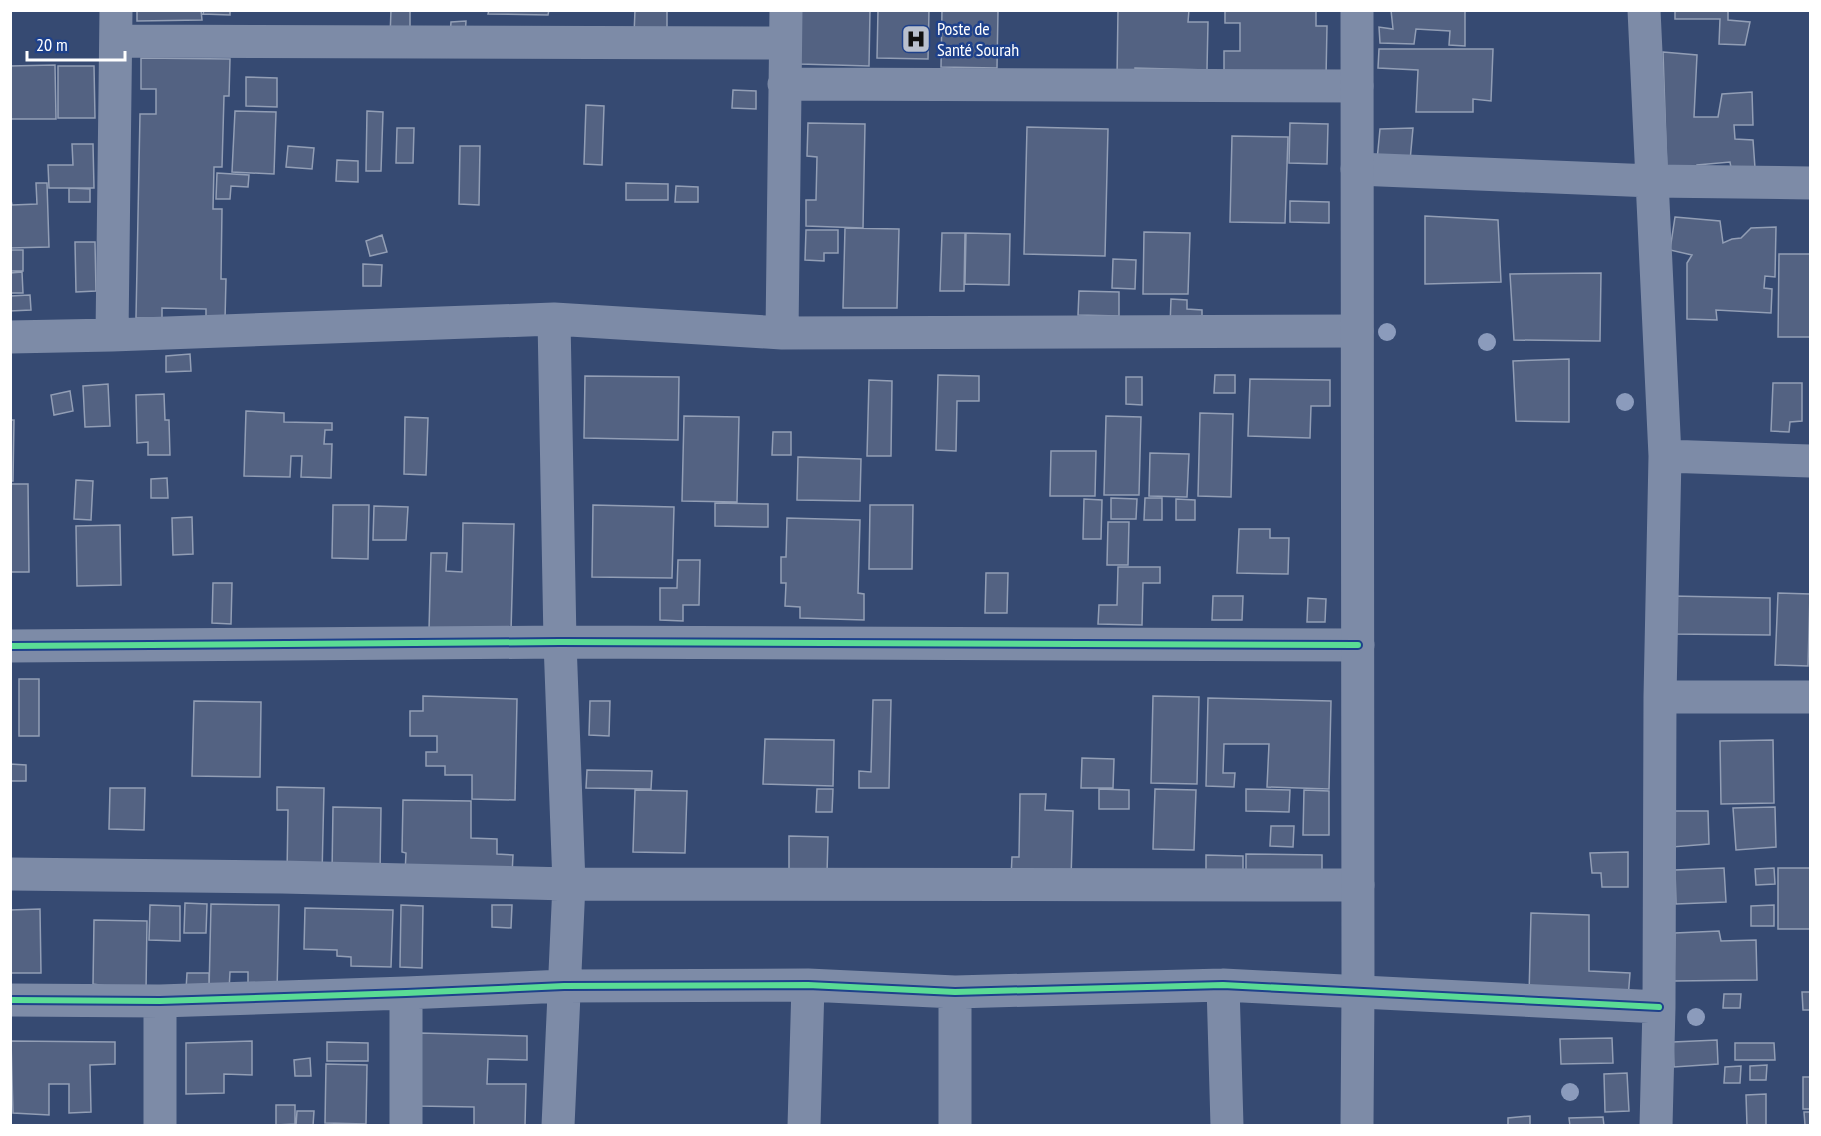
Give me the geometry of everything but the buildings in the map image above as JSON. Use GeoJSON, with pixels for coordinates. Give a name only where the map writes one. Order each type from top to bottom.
{"type":"FeatureCollection","features":[{"type":"Feature","properties":{"kind":"street"},"geometry":{"type":"LineString","coordinates":[[782,333],[786,10]]}},
{"type":"Feature","properties":{"kind":"street"},"geometry":{"type":"LineString","coordinates":[[1357,10],[1357,1125]]}},
{"type":"Feature","properties":{"kind":"street"},"geometry":{"type":"LineString","coordinates":[[1644,10],[1665,456],[1656,1125]]}},
{"type":"Feature","properties":{"kind":"street"},"geometry":{"type":"LineString","coordinates":[[112,335],[116,26],[784,42]]}},
{"type":"Feature","properties":{"kind":"street"},"geometry":{"type":"LineString","coordinates":[[784,84],[1357,86]]}},
{"type":"Feature","properties":{"kind":"street"},"geometry":{"type":"LineString","coordinates":[[1357,169],[1652,181],[1810,183]]}},
{"type":"Feature","properties":{"kind":"street"},"geometry":{"type":"LineString","coordinates":[[554,320],[560,642],[569,884],[558,1125]]}},
{"type":"Feature","properties":{"kind":"street"},"geometry":{"type":"LineString","coordinates":[[10,337],[554,320],[782,333],[1357,331]]}},
{"type":"Feature","properties":{"kind":"street"},"geometry":{"type":"LineString","coordinates":[[1665,456],[1810,461]]}},
{"type":"Feature","properties":{"kind":"street"},"geometry":{"type":"LineString","coordinates":[[10,646],[560,642],[1358,645]]}},
{"type":"Feature","properties":{"kind":"street"},"geometry":{"type":"LineString","coordinates":[[1660,697],[1810,697]]}},
{"type":"Feature","properties":{"kind":"street"},"geometry":{"type":"LineString","coordinates":[[10,874],[282,877],[569,884],[1358,885]]}},
{"type":"Feature","properties":{"kind":"street"},"geometry":{"type":"LineString","coordinates":[[10,999],[160,1001],[564,986],[807,985],[955,992],[1223,985],[1659,1007]]}},
{"type":"Feature","properties":{"kind":"street"},"geometry":{"type":"LineString","coordinates":[[804,1125],[807,985]]}},
{"type":"Feature","properties":{"kind":"street"},"geometry":{"type":"LineString","coordinates":[[1223,985],[1227,1125]]}},
{"type":"Feature","properties":{"kind":"street"},"geometry":{"type":"LineString","coordinates":[[955,992],[955,1125]]}},
{"type":"Feature","properties":{"kind":"street"},"geometry":{"type":"LineString","coordinates":[[406,993],[406,1125]]}},
{"type":"Feature","properties":{"kind":"street"},"geometry":{"type":"LineString","coordinates":[[160,1001],[160,1125]]}},
{"type":"Feature","properties":{"kind":"cycle path"},"geometry":{"type":"LineString","coordinates":[[10,646],[560,642],[1358,645]]}},
{"type":"Feature","properties":{"kind":"cycle path"},"geometry":{"type":"LineString","coordinates":[[10,1000],[160,1001],[564,986],[808,985],[955,992],[1223,985],[1659,1007]]}},
{"type":"Feature","properties":{"kind":"place","name":"Poste de Santé Sourah"},"geometry":{"type":"Point","coordinates":[916,39]}}]}
